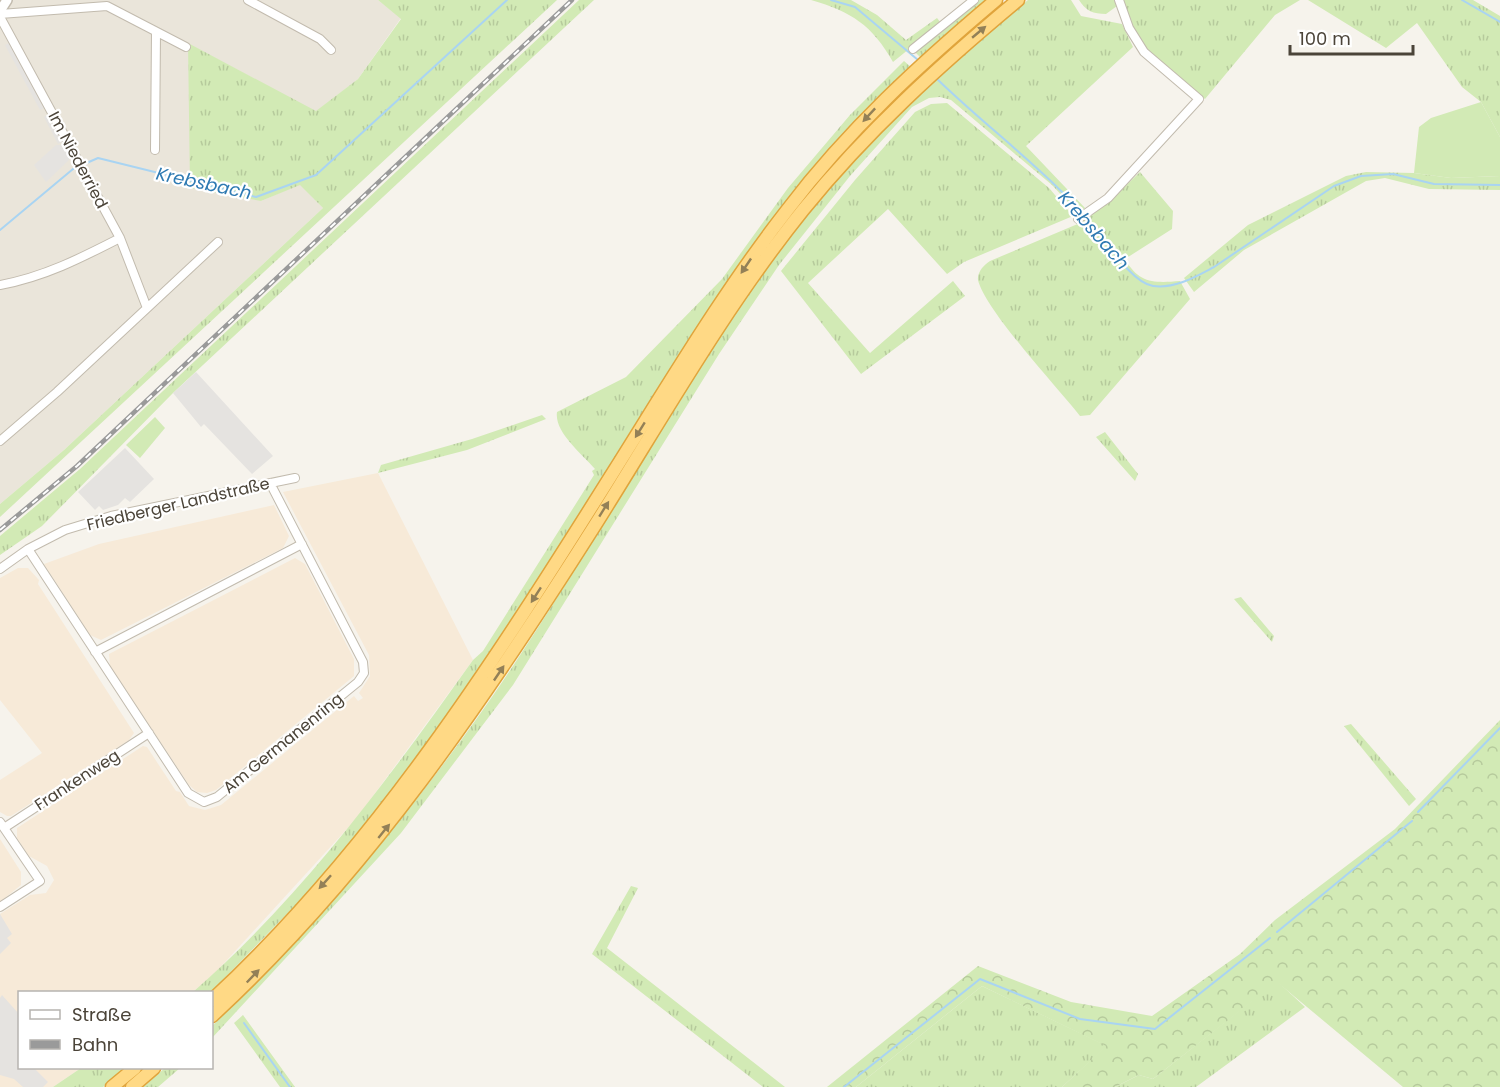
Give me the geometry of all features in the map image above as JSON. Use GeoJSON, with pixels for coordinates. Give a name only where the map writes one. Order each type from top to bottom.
{"type":"FeatureCollection","features":[{"type":"Feature","properties":{"kind":"highway"},"geometry":{"type":"LineString","coordinates":[[213,999],[325,882],[420,765],[496,656],[756,252],[816,174],[910,74],[996,0]]}},
{"type":"Feature","properties":{"kind":"highway"},"geometry":{"type":"LineString","coordinates":[[213,1015],[303,925],[402,809],[508,660],[759,270],[828,181],[920,83],[1018,0]]}},
{"type":"Feature","properties":{"kind":"highway"},"geometry":{"type":"LineString","coordinates":[[112,1087],[134,1069]]}},
{"type":"Feature","properties":{"kind":"highway"},"geometry":{"type":"LineString","coordinates":[[132,1087],[153,1069]]}},
{"type":"Feature","properties":{"kind":"street"},"geometry":{"type":"LineString","coordinates":[[0,14],[7,0]]}},
{"type":"Feature","properties":{"kind":"street"},"geometry":{"type":"LineString","coordinates":[[248,0],[320,39],[331,50]]}},
{"type":"Feature","properties":{"kind":"street"},"geometry":{"type":"LineString","coordinates":[[913,49],[974,0]]}},
{"type":"Feature","properties":{"kind":"street"},"geometry":{"type":"LineString","coordinates":[[1078,219],[1108,198],[1199,99],[1144,52],[1129,28],[1119,0]]}},
{"type":"Feature","properties":{"kind":"street"},"geometry":{"type":"LineString","coordinates":[[0,14],[107,6],[186,47]]}},
{"type":"Feature","properties":{"kind":"street","name":"Im Niederried"},"geometry":{"type":"LineString","coordinates":[[0,14],[120,238],[147,308]]}},
{"type":"Feature","properties":{"kind":"street"},"geometry":{"type":"LineString","coordinates":[[155,150],[156,32]]}},
{"type":"Feature","properties":{"kind":"street"},"geometry":{"type":"LineString","coordinates":[[0,285],[29,280],[61,268],[120,238]]}},
{"type":"Feature","properties":{"kind":"street"},"geometry":{"type":"LineString","coordinates":[[0,441],[218,242]]}},
{"type":"Feature","properties":{"kind":"street","name":"Friedberger Landstraße"},"geometry":{"type":"LineString","coordinates":[[0,569],[28,549],[65,530],[111,516],[296,478]]}},
{"type":"Feature","properties":{"kind":"street","name":"Am Germanenring"},"geometry":{"type":"LineString","coordinates":[[28,549],[188,793],[204,802],[217,797],[358,682],[364,673],[363,662],[270,483]]}},
{"type":"Feature","properties":{"kind":"street"},"geometry":{"type":"LineString","coordinates":[[95,652],[302,544]]}},
{"type":"Feature","properties":{"kind":"street","name":"Frankenweg"},"geometry":{"type":"LineString","coordinates":[[2,825],[149,733]]}},
{"type":"Feature","properties":{"kind":"street"},"geometry":{"type":"LineString","coordinates":[[0,907],[40,881],[2,825]]}},
{"type":"Feature","properties":{"kind":"shaded area"},"geometry":{"type":"Polygon","coordinates":[[[0,0],[378,0],[401,18],[358,79],[316,112],[189,44],[261,201],[300,184],[323,208],[64,450],[0,504],[0,0]]]}},
{"type":"Feature","properties":{"kind":"shaded area"},"geometry":{"type":"Polygon","coordinates":[[[13,41],[49,106],[40,110],[5,45],[13,41]]]}},
{"type":"Feature","properties":{"kind":"shaded area"},"geometry":{"type":"Polygon","coordinates":[[[52,112],[67,139],[58,144],[44,117],[52,112]]]}},
{"type":"Feature","properties":{"kind":"shaded area"},"geometry":{"type":"Polygon","coordinates":[[[56,145],[64,145],[71,158],[46,182],[34,165],[56,145]]]}},
{"type":"Feature","properties":{"kind":"shaded area"},"geometry":{"type":"Polygon","coordinates":[[[196,372],[273,456],[252,474],[204,424],[201,427],[173,393],[196,372]]]}},
{"type":"Feature","properties":{"kind":"shaded area"},"geometry":{"type":"Polygon","coordinates":[[[125,448],[154,479],[130,502],[125,498],[118,505],[103,510],[99,506],[95,510],[78,492],[125,448]]]}},
{"type":"Feature","properties":{"kind":"shaded area"},"geometry":{"type":"Polygon","coordinates":[[[378,473],[473,660],[356,819],[217,971],[194,991],[18,991],[18,1069],[80,1069],[53,1087],[0,1087],[0,914],[30,895],[46,893],[54,880],[47,866],[29,856],[17,838],[17,828],[143,746],[147,747],[176,791],[180,792],[189,806],[205,810],[221,805],[354,696],[358,701],[363,698],[359,693],[370,676],[369,655],[283,492],[378,473]]]}},
{"type":"Feature","properties":{"kind":"shaded area"},"geometry":{"type":"Polygon","coordinates":[[[274,505],[289,536],[283,548],[101,640],[90,635],[44,564],[99,544],[274,505]]]}},
{"type":"Feature","properties":{"kind":"shaded area"},"geometry":{"type":"Polygon","coordinates":[[[295,558],[305,564],[354,659],[354,676],[216,790],[207,793],[197,792],[189,785],[110,666],[109,654],[295,558]]]}},
{"type":"Feature","properties":{"kind":"shaded area"},"geometry":{"type":"Polygon","coordinates":[[[18,568],[28,568],[39,580],[38,584],[134,733],[129,740],[11,816],[7,816],[0,812],[0,780],[42,753],[0,700],[0,578],[18,568]]]}},
{"type":"Feature","properties":{"kind":"shaded area"},"geometry":{"type":"Polygon","coordinates":[[[0,839],[21,872],[21,885],[0,902],[0,839]]]}},
{"type":"Feature","properties":{"kind":"shaded area"},"geometry":{"type":"Polygon","coordinates":[[[0,914],[12,934],[7,938],[11,943],[0,954],[0,914]]]}},
{"type":"Feature","properties":{"kind":"shaded area"},"geometry":{"type":"Polygon","coordinates":[[[2,995],[18,1013],[18,1069],[35,1069],[48,1082],[43,1087],[23,1087],[14,1079],[0,1075],[0,998],[2,995]]]}},
{"type":"Feature","properties":{"kind":"green space"},"geometry":{"type":"Polygon","coordinates":[[[378,0],[557,0],[0,517],[0,504],[64,450],[323,208],[300,185],[261,201],[190,188],[188,43],[316,111],[358,79],[401,19],[378,0]]]}},
{"type":"Feature","properties":{"kind":"green space"},"geometry":{"type":"Polygon","coordinates":[[[579,0],[594,0],[173,393],[42,526],[0,555],[0,536],[80,469],[579,0]]]}},
{"type":"Feature","properties":{"kind":"green space"},"geometry":{"type":"Polygon","coordinates":[[[811,0],[851,0],[877,15],[906,40],[937,18],[941,23],[893,62],[877,38],[860,22],[838,10],[811,0]]]}},
{"type":"Feature","properties":{"kind":"green space"},"geometry":{"type":"Polygon","coordinates":[[[977,0],[987,0],[921,58],[914,51],[977,0]]]}},
{"type":"Feature","properties":{"kind":"green space"},"geometry":{"type":"Polygon","coordinates":[[[1028,0],[1071,0],[1081,16],[1122,24],[1133,47],[1026,146],[1085,208],[1078,213],[1052,185],[951,100],[940,97],[929,98],[912,107],[850,176],[779,265],[719,354],[513,685],[401,833],[213,1037],[213,1025],[254,985],[334,899],[409,809],[480,714],[549,610],[726,325],[805,216],[883,129],[969,50],[1028,0]]]}},
{"type":"Feature","properties":{"kind":"green space"},"geometry":{"type":"Polygon","coordinates":[[[1079,0],[1116,0],[1117,6],[1106,14],[1097,13],[1084,7],[1079,0]]]}},
{"type":"Feature","properties":{"kind":"green space"},"geometry":{"type":"Polygon","coordinates":[[[1123,0],[1300,0],[1275,15],[1205,99],[1154,58],[1137,34],[1123,0]]]}},
{"type":"Feature","properties":{"kind":"green space"},"geometry":{"type":"Polygon","coordinates":[[[1308,0],[1473,0],[1500,16],[1500,137],[1481,102],[1462,87],[1417,23],[1386,48],[1308,0]]]}},
{"type":"Feature","properties":{"kind":"green space"},"geometry":{"type":"Polygon","coordinates":[[[904,61],[911,67],[839,140],[567,538],[457,705],[360,832],[317,883],[212,991],[194,991],[271,917],[376,792],[473,660],[483,651],[594,475],[592,471],[595,469],[564,435],[557,420],[557,412],[626,377],[722,279],[788,188],[850,115],[904,61]]]}},
{"type":"Feature","properties":{"kind":"green space"},"geometry":{"type":"Polygon","coordinates":[[[1481,102],[1500,137],[1500,176],[1451,178],[1414,173],[1419,127],[1431,118],[1481,102]]]}},
{"type":"Feature","properties":{"kind":"green space"},"geometry":{"type":"Polygon","coordinates":[[[947,103],[1049,188],[1073,216],[964,262],[947,274],[888,209],[808,283],[870,353],[953,281],[965,296],[861,374],[781,271],[855,180],[915,112],[931,104],[947,103]]]}},
{"type":"Feature","properties":{"kind":"green space"},"geometry":{"type":"Polygon","coordinates":[[[1140,172],[1173,211],[1172,229],[1125,259],[1136,273],[1148,280],[1180,281],[1190,299],[1090,415],[1080,416],[1023,349],[994,310],[983,293],[978,280],[979,274],[990,261],[1080,223],[1111,200],[1140,172]]]}},
{"type":"Feature","properties":{"kind":"green space"},"geometry":{"type":"Polygon","coordinates":[[[1366,172],[1414,173],[1451,178],[1500,176],[1500,190],[1429,189],[1385,178],[1366,181],[1244,250],[1194,292],[1184,278],[1248,225],[1346,176],[1366,172]]]}},
{"type":"Feature","properties":{"kind":"green space"},"geometry":{"type":"Polygon","coordinates":[[[542,415],[546,419],[467,450],[378,473],[381,465],[472,439],[542,415]]]}},
{"type":"Feature","properties":{"kind":"green space"},"geometry":{"type":"Polygon","coordinates":[[[155,417],[165,428],[140,458],[126,445],[155,417]]]}},
{"type":"Feature","properties":{"kind":"green space"},"geometry":{"type":"Polygon","coordinates":[[[1105,432],[1138,474],[1135,481],[1096,437],[1105,432]]]}},
{"type":"Feature","properties":{"kind":"green space"},"geometry":{"type":"Polygon","coordinates":[[[1241,597],[1274,636],[1272,642],[1234,599],[1241,597]]]}},
{"type":"Feature","properties":{"kind":"green space"},"geometry":{"type":"Polygon","coordinates":[[[1500,720],[1500,1087],[1403,1087],[1277,982],[1153,1079],[1139,1075],[1115,1087],[1062,1087],[1106,1046],[982,986],[856,1087],[827,1087],[978,966],[1071,1002],[1152,1016],[1240,954],[1275,920],[1395,829],[1500,720]]]}},
{"type":"Feature","properties":{"kind":"green space"},"geometry":{"type":"Polygon","coordinates":[[[1351,724],[1416,799],[1409,806],[1344,726],[1351,724]]]}},
{"type":"Feature","properties":{"kind":"green space"},"geometry":{"type":"Polygon","coordinates":[[[631,886],[638,888],[607,948],[785,1087],[763,1087],[592,954],[631,886]]]}},
{"type":"Feature","properties":{"kind":"green space"},"geometry":{"type":"Polygon","coordinates":[[[1277,981],[1305,1007],[1196,1087],[1115,1087],[1139,1075],[1153,1079],[1277,981]]]}},
{"type":"Feature","properties":{"kind":"green space"},"geometry":{"type":"Polygon","coordinates":[[[982,986],[1107,1046],[1062,1087],[856,1087],[982,986]]]}},
{"type":"Feature","properties":{"kind":"green space"},"geometry":{"type":"Polygon","coordinates":[[[243,1015],[295,1087],[280,1087],[234,1023],[243,1015]]]}},
{"type":"Feature","properties":{"kind":"green space"},"geometry":{"type":"Polygon","coordinates":[[[80,1069],[125,1069],[103,1087],[53,1087],[80,1069]]]}},
{"type":"Feature","properties":{"kind":"green space"},"geometry":{"type":"Polygon","coordinates":[[[164,1069],[179,1069],[158,1087],[143,1087],[164,1069]]]}},
{"type":"Feature","properties":{"kind":"waterway","name":"Krebsbach"},"geometry":{"type":"LineString","coordinates":[[0,230],[73,169],[98,158],[256,197],[316,175],[507,0]]}},
{"type":"Feature","properties":{"kind":"waterway","name":"Krebsbach"},"geometry":{"type":"LineString","coordinates":[[831,0],[855,7],[918,60]]}},
{"type":"Feature","properties":{"kind":"waterway"},"geometry":{"type":"LineString","coordinates":[[1462,0],[1500,22]]}},
{"type":"Feature","properties":{"kind":"waterway","name":"Krebsbach"},"geometry":{"type":"LineString","coordinates":[[935,77],[1060,190],[1130,272],[1153,286],[1177,284],[1207,271],[1334,186],[1361,176],[1393,174],[1434,184],[1500,185]]}},
{"type":"Feature","properties":{"kind":"waterway"},"geometry":{"type":"LineString","coordinates":[[1418,812],[1500,728]]}},
{"type":"Feature","properties":{"kind":"waterway"},"geometry":{"type":"LineString","coordinates":[[1277,932],[1412,821]]}},
{"type":"Feature","properties":{"kind":"waterway"},"geometry":{"type":"LineString","coordinates":[[844,1087],[980,979],[1080,1019],[1155,1029],[1270,938]]}},
{"type":"Feature","properties":{"kind":"waterway"},"geometry":{"type":"LineString","coordinates":[[244,1023],[290,1087]]}},
{"type":"Feature","properties":{"kind":"railway"},"geometry":{"type":"LineString","coordinates":[[0,530],[77,466],[572,0]]}}]}
